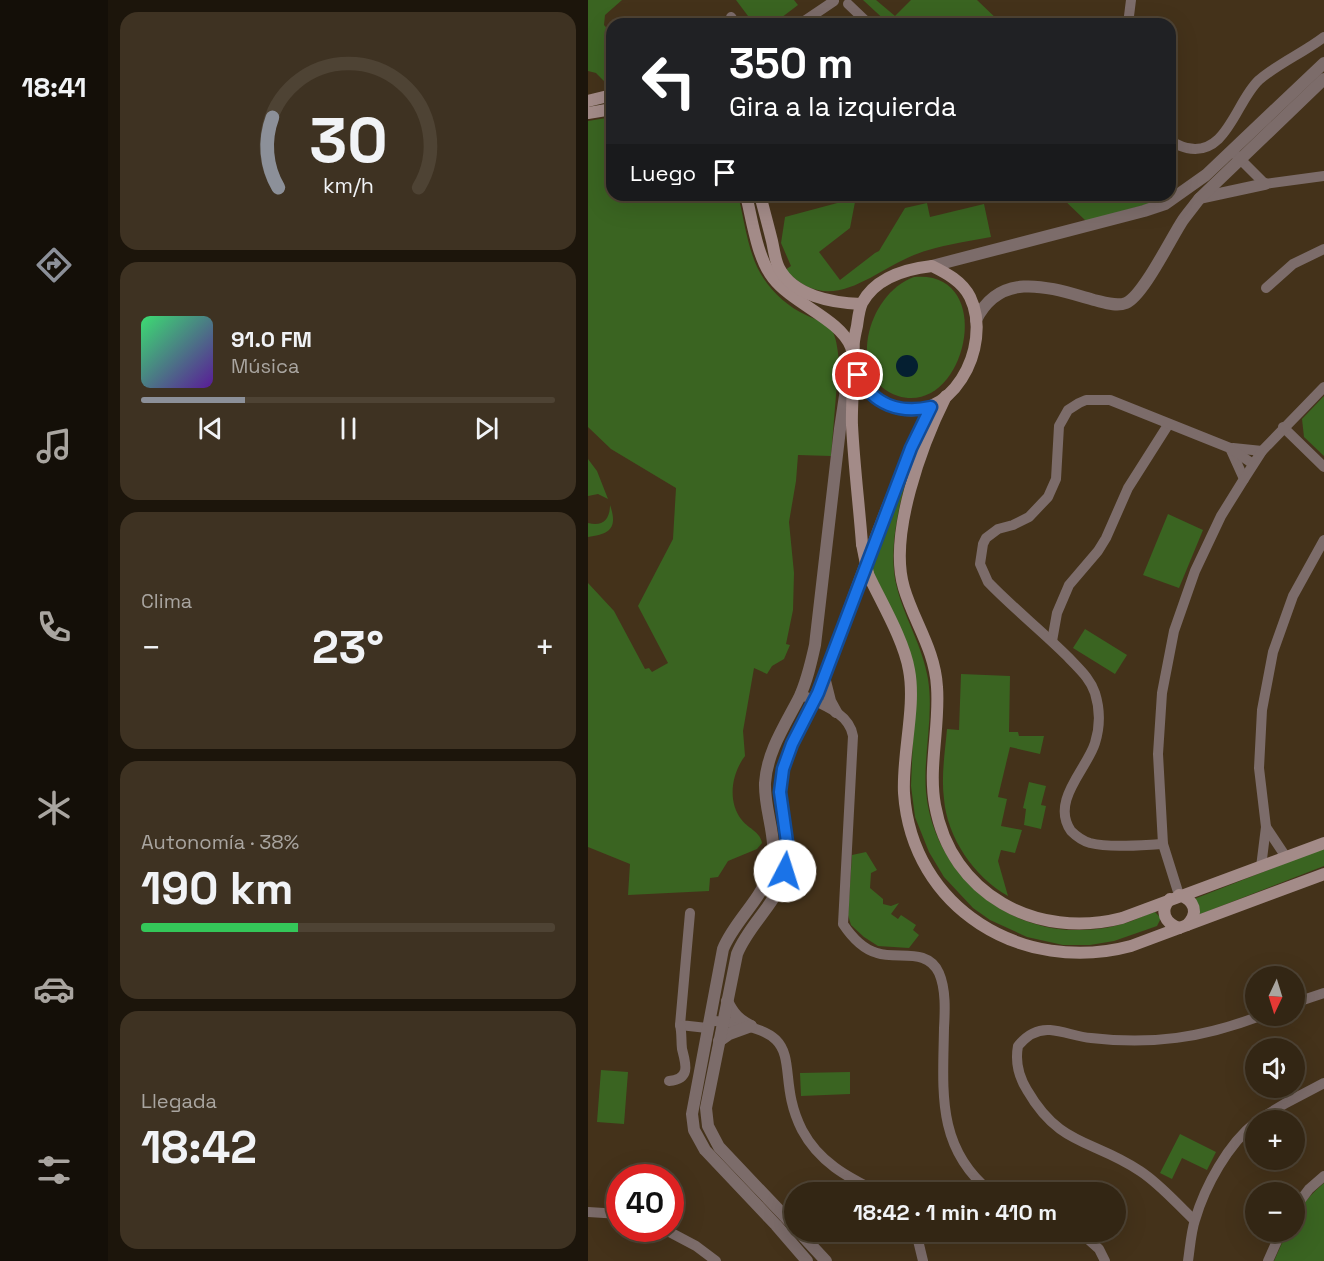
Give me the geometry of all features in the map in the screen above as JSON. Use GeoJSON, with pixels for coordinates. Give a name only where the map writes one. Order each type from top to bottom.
{"type":"FeatureCollection","features":[{"type":"Feature","properties":{"kind":"main road"},"geometry":{"type":"LineString","coordinates":[[588,101],[606,96]]}},
{"type":"Feature","properties":{"kind":"main road"},"geometry":{"type":"LineString","coordinates":[[588,114],[606,110]]}},
{"type":"Feature","properties":{"kind":"main road"},"geometry":{"type":"LineString","coordinates":[[748,201],[759,246],[771,275],[792,297],[837,328],[852,350],[861,382],[880,401],[893,407],[908,410],[931,407],[959,383],[969,363],[976,340],[976,320],[970,296],[954,277],[932,266],[908,269],[889,277],[861,304],[852,350],[852,423],[862,544],[868,574],[909,668],[904,793],[910,826],[922,858],[952,900],[991,931],[1020,944],[1051,952],[1083,954],[1115,950],[1324,874]]}},
{"type":"Feature","properties":{"kind":"main road"},"geometry":{"type":"LineString","coordinates":[[761,201],[776,262],[787,279],[819,297],[861,304]]}},
{"type":"Feature","properties":{"kind":"main road"},"geometry":{"type":"LineString","coordinates":[[946,396],[929,434],[909,492],[900,566],[904,591],[929,647],[936,674],[937,730],[933,791],[938,819],[948,845],[964,869],[983,890],[1006,906],[1043,920],[1069,924],[1096,924],[1122,918],[1324,843]]}},
{"type":"Feature","properties":{"kind":"main road"},"geometry":{"type":"LineString","coordinates":[[1174,897],[1187,898],[1193,904],[1195,911],[1193,920],[1183,926],[1171,925],[1163,912],[1165,904],[1174,897]]}},
{"type":"Feature","properties":{"kind":"street"},"geometry":{"type":"LineString","coordinates":[[808,18],[834,0],[840,6],[849,2],[864,18]]}},
{"type":"Feature","properties":{"kind":"street"},"geometry":{"type":"LineString","coordinates":[[1129,18],[1131,0]]}},
{"type":"Feature","properties":{"kind":"street"},"geometry":{"type":"LineString","coordinates":[[1176,143],[1187,148],[1203,149],[1215,142],[1227,129],[1245,96],[1256,82],[1324,37]]}},
{"type":"Feature","properties":{"kind":"street"},"geometry":{"type":"LineString","coordinates":[[976,320],[992,299],[1018,286],[1047,288],[1118,304],[1130,300],[1141,289],[1184,218],[1199,199],[1236,155],[1324,63]]}},
{"type":"Feature","properties":{"kind":"street"},"geometry":{"type":"LineString","coordinates":[[1176,196],[1236,155],[1324,79]]}},
{"type":"Feature","properties":{"kind":"street"},"geometry":{"type":"LineString","coordinates":[[1236,155],[1265,184]]}},
{"type":"Feature","properties":{"kind":"street"},"geometry":{"type":"LineString","coordinates":[[1199,199],[1265,184],[1316,179],[1324,176]]}},
{"type":"Feature","properties":{"kind":"street"},"geometry":{"type":"LineString","coordinates":[[932,266],[1144,211],[1169,201]]}},
{"type":"Feature","properties":{"kind":"street"},"geometry":{"type":"LineString","coordinates":[[1266,288],[1293,264],[1324,249]]}},
{"type":"Feature","properties":{"kind":"street"},"geometry":{"type":"LineString","coordinates":[[784,1218],[705,1150],[694,1130],[692,1106],[720,958],[726,940],[766,882],[771,868],[773,840],[766,802],[766,774],[783,725],[810,670],[852,350]]}},
{"type":"Feature","properties":{"kind":"street"},"geometry":{"type":"LineString","coordinates":[[1174,897],[1163,844],[1158,754],[1162,693],[1174,632],[1195,571],[1221,516],[1262,451],[1324,387]]}},
{"type":"Feature","properties":{"kind":"street"},"geometry":{"type":"LineString","coordinates":[[1163,844],[1090,843],[1076,836],[1069,826],[1065,813],[1070,789],[1094,746],[1098,728],[1095,693],[1087,677],[984,577],[980,557],[986,538],[998,529],[1029,517],[1048,497],[1056,479],[1059,426],[1064,415],[1073,406],[1086,400],[1110,400],[1230,448],[1253,464]]}},
{"type":"Feature","properties":{"kind":"street"},"geometry":{"type":"LineString","coordinates":[[806,1260],[776,1225],[719,1147],[708,1126],[706,1108],[740,946],[779,889],[785,871],[788,849],[780,792],[781,776],[792,744],[824,677],[911,448],[931,407]]}},
{"type":"Feature","properties":{"kind":"street"},"geometry":{"type":"LineString","coordinates":[[1052,641],[1057,613],[1069,585],[1106,538],[1128,488],[1168,424]]}},
{"type":"Feature","properties":{"kind":"street"},"geometry":{"type":"LineString","coordinates":[[1283,427],[1324,467]]}},
{"type":"Feature","properties":{"kind":"street"},"geometry":{"type":"LineString","coordinates":[[1230,448],[1262,451]]}},
{"type":"Feature","properties":{"kind":"street"},"geometry":{"type":"LineString","coordinates":[[1230,448],[1244,479]]}},
{"type":"Feature","properties":{"kind":"street"},"geometry":{"type":"LineString","coordinates":[[1261,867],[1266,827],[1260,757],[1262,710],[1273,652],[1293,596],[1324,540]]}},
{"type":"Feature","properties":{"kind":"street"},"geometry":{"type":"LineString","coordinates":[[824,677],[830,701],[836,712]]}},
{"type":"Feature","properties":{"kind":"street"},"geometry":{"type":"LineString","coordinates":[[800,694],[836,712],[849,724],[853,736],[843,924],[852,936],[871,951],[878,954],[920,957],[931,963],[938,972],[945,1016],[945,1112],[952,1139],[964,1162],[980,1182]]}},
{"type":"Feature","properties":{"kind":"street"},"geometry":{"type":"LineString","coordinates":[[1266,827],[1286,857]]}},
{"type":"Feature","properties":{"kind":"street"},"geometry":{"type":"LineString","coordinates":[[669,1081],[682,1077],[686,1068],[680,1024],[690,913]]}},
{"type":"Feature","properties":{"kind":"street"},"geometry":{"type":"LineString","coordinates":[[1305,999],[1324,993]]}},
{"type":"Feature","properties":{"kind":"street"},"geometry":{"type":"LineString","coordinates":[[728,1001],[736,1016],[766,1032],[782,1048],[786,1055],[793,1106],[797,1118],[816,1151],[843,1174],[859,1182]]}},
{"type":"Feature","properties":{"kind":"street"},"geometry":{"type":"LineString","coordinates":[[1194,1220],[1142,1172],[1122,1160],[1071,1138],[1050,1122],[1037,1107],[1023,1083],[1017,1065],[1018,1046],[1032,1034],[1043,1030],[1105,1040],[1161,1041],[1213,1032],[1245,1021]]}},
{"type":"Feature","properties":{"kind":"street"},"geometry":{"type":"LineString","coordinates":[[680,1024],[708,1025],[723,1022],[751,1026]]}},
{"type":"Feature","properties":{"kind":"street"},"geometry":{"type":"LineString","coordinates":[[719,1041],[729,1034],[751,1026]]}},
{"type":"Feature","properties":{"kind":"street"},"geometry":{"type":"LineString","coordinates":[[1275,1110],[1324,1083]]}},
{"type":"Feature","properties":{"kind":"street"},"geometry":{"type":"LineString","coordinates":[[1188,1261],[1194,1220],[1216,1173],[1233,1144],[1245,1131]]}},
{"type":"Feature","properties":{"kind":"street"},"geometry":{"type":"LineString","coordinates":[[1305,1194],[1324,1176]]}},
{"type":"Feature","properties":{"kind":"street"},"geometry":{"type":"LineString","coordinates":[[588,1212],[606,1213]]}},
{"type":"Feature","properties":{"kind":"street"},"geometry":{"type":"LineString","coordinates":[[684,1240],[716,1261]]}},
{"type":"Feature","properties":{"kind":"street"},"geometry":{"type":"LineString","coordinates":[[808,1242],[826,1261]]}},
{"type":"Feature","properties":{"kind":"street"},"geometry":{"type":"LineString","coordinates":[[918,1242],[923,1261]]}},
{"type":"Feature","properties":{"kind":"street"},"geometry":{"type":"LineString","coordinates":[[1092,1242],[1100,1249],[1106,1261]]}},
{"type":"Feature","properties":{"kind":"street"},"geometry":{"type":"LineString","coordinates":[[1268,1261],[1277,1242]]}},
{"type":"Feature","properties":{"kind":"green space"},"geometry":{"type":"Polygon","coordinates":[[[588,0],[622,0],[605,15],[606,82],[596,73],[588,71],[588,0]]]}},
{"type":"Feature","properties":{"kind":"green space"},"geometry":{"type":"Polygon","coordinates":[[[736,0],[794,0],[798,5],[781,18],[750,18],[736,0]]]}},
{"type":"Feature","properties":{"kind":"green space"},"geometry":{"type":"Polygon","coordinates":[[[863,0],[876,0],[895,16],[911,0],[977,0],[996,18],[882,18],[863,0]]]}},
{"type":"Feature","properties":{"kind":"green space"},"geometry":{"type":"Polygon","coordinates":[[[606,118],[606,201],[739,201],[754,260],[764,279],[782,300],[830,328],[839,359],[831,456],[798,455],[789,522],[794,573],[793,610],[786,644],[790,645],[784,659],[772,666],[767,674],[754,668],[743,731],[745,756],[734,778],[733,795],[737,812],[744,822],[759,835],[762,843],[757,849],[728,861],[718,877],[710,878],[709,891],[628,895],[630,864],[588,847],[588,583],[614,611],[645,669],[649,668],[652,672],[668,663],[638,606],[673,539],[676,488],[611,449],[588,427],[588,121],[606,118]]]}},
{"type":"Feature","properties":{"kind":"green space"},"geometry":{"type":"Polygon","coordinates":[[[1065,201],[1159,201],[1086,221],[1065,201]]]}},
{"type":"Feature","properties":{"kind":"green space"},"geometry":{"type":"Polygon","coordinates":[[[841,202],[855,202],[850,228],[819,252],[840,280],[879,251],[905,208],[927,203],[930,217],[984,204],[991,237],[952,244],[914,255],[850,287],[834,291],[818,290],[802,284],[785,270],[791,266],[781,243],[785,217],[841,202]]]}},
{"type":"Feature","properties":{"kind":"green space"},"geometry":{"type":"Polygon","coordinates":[[[914,277],[941,281],[957,295],[964,317],[963,341],[955,365],[941,385],[922,397],[898,396],[882,387],[871,373],[867,355],[868,336],[874,318],[884,300],[897,286],[914,277]]]}},
{"type":"Feature","properties":{"kind":"green space"},"geometry":{"type":"Polygon","coordinates":[[[1324,396],[1324,456],[1304,437],[1302,419],[1324,396]]]}},
{"type":"Feature","properties":{"kind":"green space"},"geometry":{"type":"Polygon","coordinates":[[[916,450],[897,519],[894,537],[894,572],[900,599],[926,667],[930,707],[926,792],[931,820],[942,847],[957,870],[976,891],[999,908],[1024,920],[1051,928],[1086,930],[1129,922],[1155,912],[1161,918],[1157,926],[1114,941],[1090,945],[1063,945],[1027,937],[990,920],[973,908],[944,877],[929,852],[915,817],[911,786],[915,689],[872,569],[902,481],[916,450]]]}},
{"type":"Feature","properties":{"kind":"green space"},"geometry":{"type":"Polygon","coordinates":[[[588,459],[597,471],[608,499],[598,494],[588,496],[588,459]]]}},
{"type":"Feature","properties":{"kind":"green space"},"geometry":{"type":"Polygon","coordinates":[[[610,505],[613,519],[610,528],[607,532],[588,537],[588,523],[597,524],[604,521],[609,515],[610,505]]]}},
{"type":"Feature","properties":{"kind":"green space"},"geometry":{"type":"Polygon","coordinates":[[[1168,514],[1203,530],[1179,588],[1143,575],[1168,514]]]}},
{"type":"Feature","properties":{"kind":"green space"},"geometry":{"type":"Polygon","coordinates":[[[1085,629],[1127,655],[1115,674],[1073,648],[1085,629]]]}},
{"type":"Feature","properties":{"kind":"green space"},"geometry":{"type":"Polygon","coordinates":[[[961,674],[1010,676],[1009,732],[1018,732],[1019,736],[1044,736],[1040,754],[1010,747],[998,797],[1007,799],[1001,826],[1022,830],[1015,853],[1001,850],[998,861],[1008,896],[984,878],[964,855],[950,828],[946,813],[943,782],[947,729],[959,730],[961,674]]]}},
{"type":"Feature","properties":{"kind":"green space"},"geometry":{"type":"Polygon","coordinates":[[[1029,782],[1046,786],[1041,805],[1046,806],[1041,829],[1024,825],[1026,809],[1023,808],[1029,782]]]}},
{"type":"Feature","properties":{"kind":"green space"},"geometry":{"type":"Polygon","coordinates":[[[1324,848],[1324,866],[1198,915],[1194,899],[1324,848]]]}},
{"type":"Feature","properties":{"kind":"green space"},"geometry":{"type":"Polygon","coordinates":[[[866,852],[877,870],[871,873],[870,888],[883,899],[883,904],[891,906],[899,903],[891,914],[898,919],[901,915],[916,925],[913,930],[919,935],[909,948],[878,946],[851,925],[848,915],[852,855],[866,852]]]}},
{"type":"Feature","properties":{"kind":"green space"},"geometry":{"type":"Polygon","coordinates":[[[601,1070],[628,1072],[624,1124],[597,1122],[601,1070]]]}},
{"type":"Feature","properties":{"kind":"green space"},"geometry":{"type":"Polygon","coordinates":[[[850,1072],[850,1094],[801,1096],[800,1073],[850,1072]]]}},
{"type":"Feature","properties":{"kind":"green space"},"geometry":{"type":"Polygon","coordinates":[[[1180,1134],[1216,1152],[1207,1170],[1182,1158],[1172,1179],[1160,1173],[1180,1134]]]}},
{"type":"Feature","properties":{"kind":"green space"},"geometry":{"type":"Polygon","coordinates":[[[1324,1183],[1324,1261],[1274,1261],[1283,1242],[1305,1242],[1305,1203],[1324,1183]]]}},
{"type":"Feature","properties":{"kind":"water"},"geometry":{"type":"Polygon","coordinates":[[[907,355],[917,362],[918,366],[911,376],[907,377],[897,370],[896,366],[903,356],[907,355]]]}},
{"type":"Feature","properties":{"kind":"route"},"geometry":{"type":"LineString","coordinates":[[785,871],[788,849],[780,792],[783,769],[792,744],[818,693],[911,448],[931,407],[908,410],[886,404],[870,393],[858,375]]}}]}
